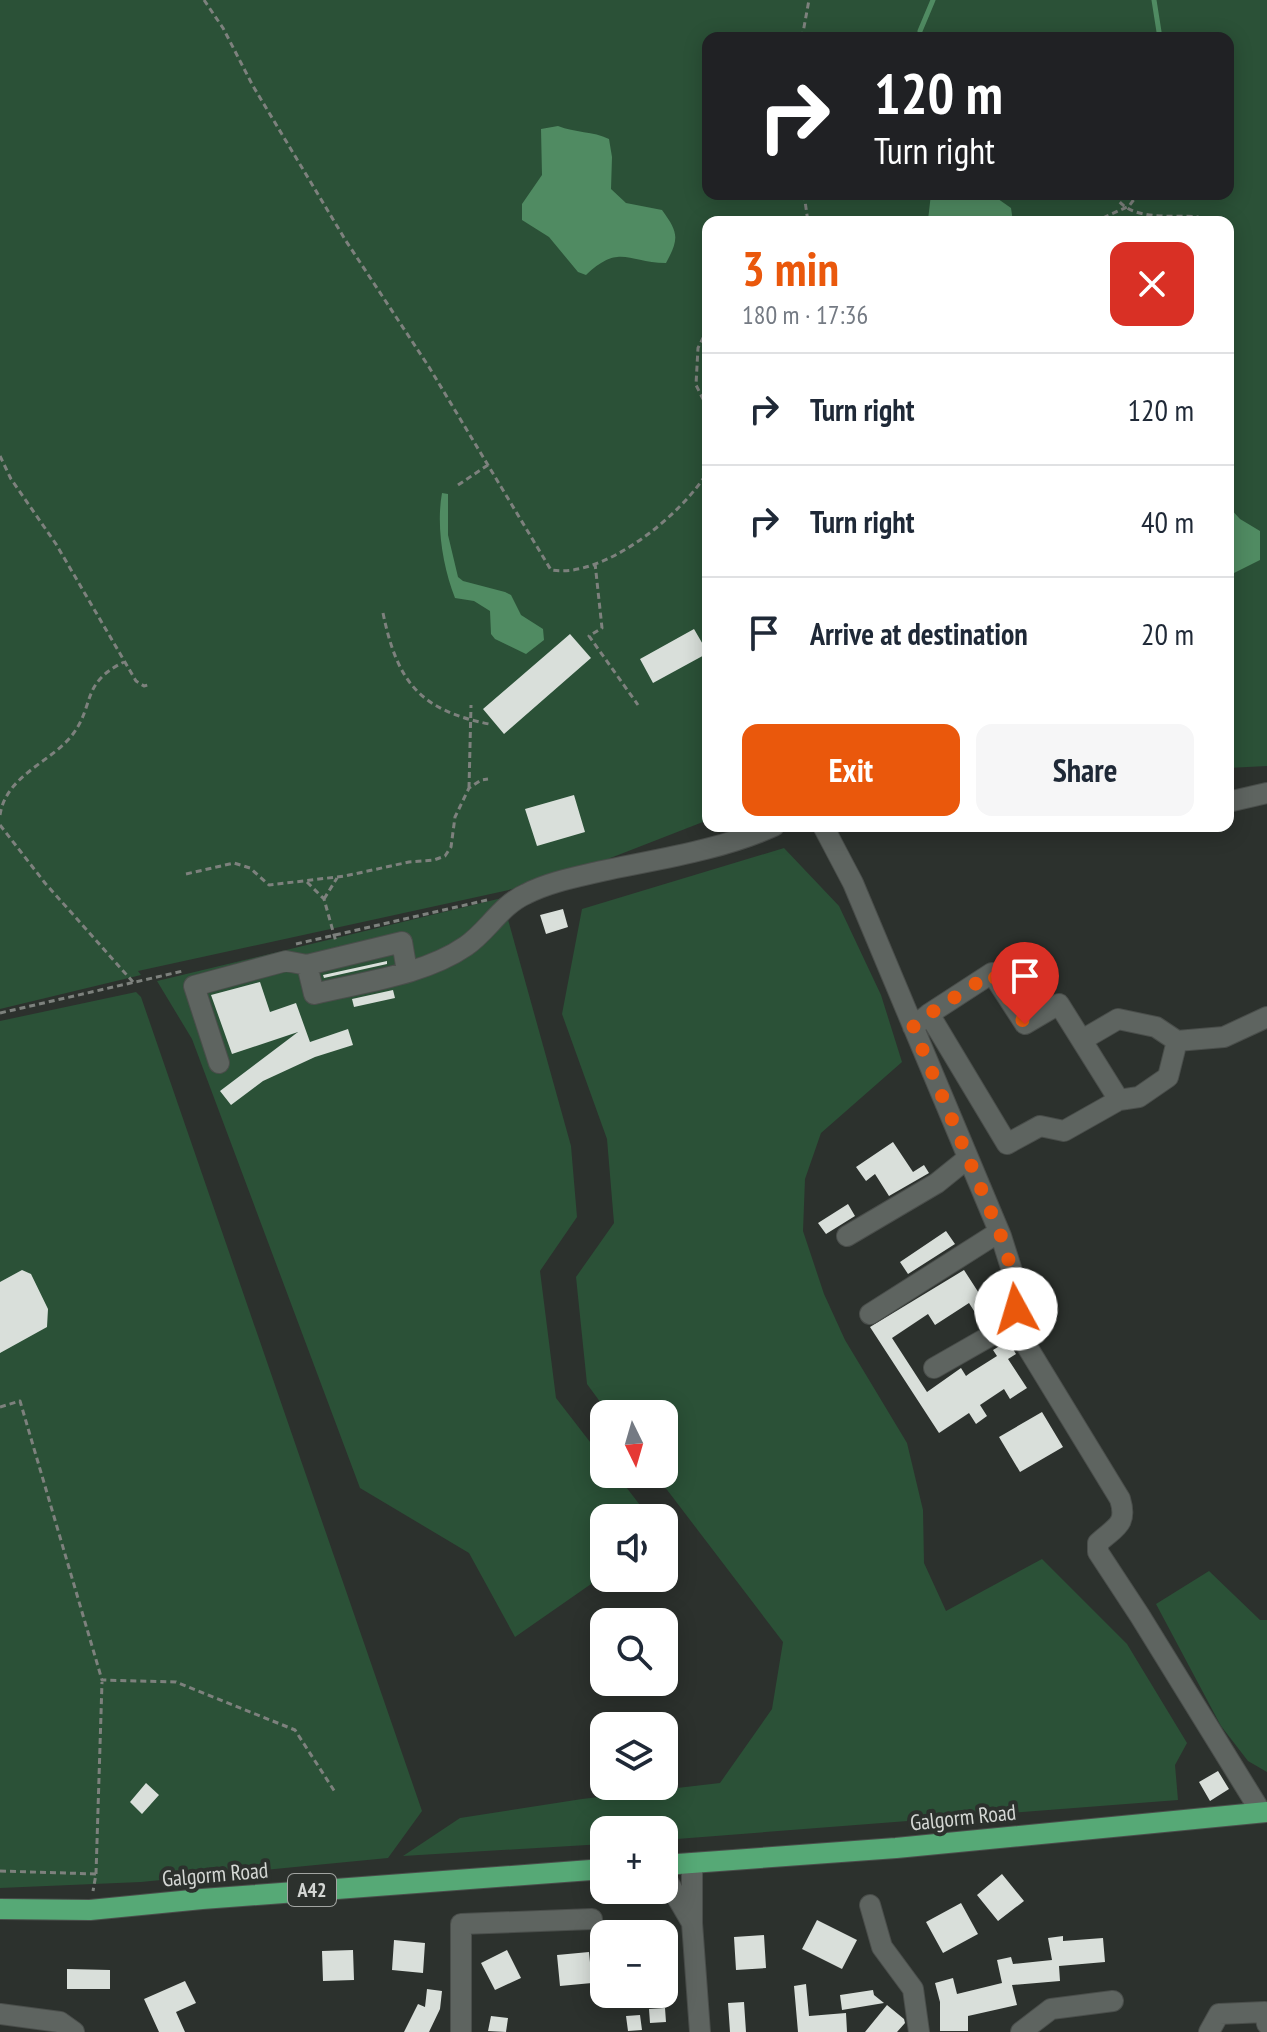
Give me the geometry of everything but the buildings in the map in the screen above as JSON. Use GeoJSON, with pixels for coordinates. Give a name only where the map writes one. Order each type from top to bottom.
{"type":"FeatureCollection","features":[{"type":"Feature","properties":{"kind":"main road","name":"Galgorm Road"},"geometry":{"type":"LineString","coordinates":[[678,1869],[692,1873],[719,1861],[896,1848],[1264,1812]]}},
{"type":"Feature","properties":{"kind":"main road","name":"Galgorm Road"},"geometry":{"type":"LineString","coordinates":[[0,1922],[10,1910],[90,1910],[217,1897],[590,1870]]}},
{"type":"Feature","properties":{"kind":"street"},"geometry":{"type":"LineString","coordinates":[[1234,801],[1267,793]]}},
{"type":"Feature","properties":{"kind":"street"},"geometry":{"type":"LineString","coordinates":[[307,965],[314,994],[407,971],[444,958],[467,945],[508,905],[526,893],[571,878],[710,846],[755,832]]}},
{"type":"Feature","properties":{"kind":"street"},"geometry":{"type":"LineString","coordinates":[[826,832],[921,1021],[968,1158],[1013,1274],[1020,1335],[1120,1499],[1124,1512],[1120,1525],[1098,1543],[1098,1552],[1264,1812]]}},
{"type":"Feature","properties":{"kind":"street"},"geometry":{"type":"LineString","coordinates":[[219,1063],[194,986],[286,961],[307,965],[402,942],[407,971]]}},
{"type":"Feature","properties":{"kind":"street"},"geometry":{"type":"LineString","coordinates":[[921,1021],[992,973],[1025,1024],[1059,1004],[1119,1100]]}},
{"type":"Feature","properties":{"kind":"street"},"geometry":{"type":"LineString","coordinates":[[1082,1040],[1118,1019],[1156,1027],[1177,1041],[1224,1037],[1267,1017]]}},
{"type":"Feature","properties":{"kind":"street"},"geometry":{"type":"LineString","coordinates":[[921,1021],[1007,1144],[1040,1126],[1064,1131],[1119,1100],[1139,1097],[1168,1077],[1177,1041]]}},
{"type":"Feature","properties":{"kind":"street"},"geometry":{"type":"LineString","coordinates":[[847,1236],[937,1183],[968,1158]]}},
{"type":"Feature","properties":{"kind":"street"},"geometry":{"type":"LineString","coordinates":[[870,1314],[999,1232]]}},
{"type":"Feature","properties":{"kind":"street"},"geometry":{"type":"LineString","coordinates":[[934,1368],[1018,1320]]}},
{"type":"Feature","properties":{"kind":"street"},"geometry":{"type":"LineString","coordinates":[[692,1873],[692,1923],[700,2032]]}},
{"type":"Feature","properties":{"kind":"street"},"geometry":{"type":"LineString","coordinates":[[678,1899],[692,1923]]}},
{"type":"Feature","properties":{"kind":"street"},"geometry":{"type":"LineString","coordinates":[[870,1905],[882,1947],[913,1989],[919,2032]]}},
{"type":"Feature","properties":{"kind":"street"},"geometry":{"type":"LineString","coordinates":[[461,2032],[461,1924],[592,1919]]}},
{"type":"Feature","properties":{"kind":"street"},"geometry":{"type":"LineString","coordinates":[[1021,2032],[1051,2009],[1113,2001]]}},
{"type":"Feature","properties":{"kind":"street"},"geometry":{"type":"LineString","coordinates":[[1209,2032],[1219,2014],[1265,2012],[1267,2024]]}},
{"type":"Feature","properties":{"kind":"street"},"geometry":{"type":"LineString","coordinates":[[0,2014],[60,2022],[74,2032]]}},
{"type":"Feature","properties":{"kind":"path"},"geometry":{"type":"LineString","coordinates":[[204,0],[346,241],[429,367],[551,570],[565,572],[631,547],[666,520],[702,481]]}},
{"type":"Feature","properties":{"kind":"path"},"geometry":{"type":"LineString","coordinates":[[803,32],[809,0]]}},
{"type":"Feature","properties":{"kind":"path"},"geometry":{"type":"LineString","coordinates":[[1117,200],[1119,204],[1141,214],[1179,216]]}},
{"type":"Feature","properties":{"kind":"path"},"geometry":{"type":"LineString","coordinates":[[1108,216],[1126,208],[1133,200]]}},
{"type":"Feature","properties":{"kind":"path"},"geometry":{"type":"LineString","coordinates":[[702,340],[698,348],[696,385],[702,397]]}},
{"type":"Feature","properties":{"kind":"path"},"geometry":{"type":"LineString","coordinates":[[0,456],[11,479],[73,571],[136,681],[144,686],[151,684]]}},
{"type":"Feature","properties":{"kind":"path"},"geometry":{"type":"LineString","coordinates":[[458,485],[488,465]]}},
{"type":"Feature","properties":{"kind":"path"},"geometry":{"type":"LineString","coordinates":[[595,563],[602,628],[589,636],[638,705]]}},
{"type":"Feature","properties":{"kind":"path"},"geometry":{"type":"LineString","coordinates":[[383,613],[403,675],[418,694],[437,708],[489,724]]}},
{"type":"Feature","properties":{"kind":"path"},"geometry":{"type":"LineString","coordinates":[[0,815],[1,807],[13,787],[72,735],[91,689],[111,668],[124,662]]}},
{"type":"Feature","properties":{"kind":"path"},"geometry":{"type":"LineString","coordinates":[[186,874],[234,863],[250,868],[269,885],[337,877],[445,856],[451,847],[455,817],[469,788],[471,705]]}},
{"type":"Feature","properties":{"kind":"path"},"geometry":{"type":"LineString","coordinates":[[469,788],[488,779]]}},
{"type":"Feature","properties":{"kind":"path"},"geometry":{"type":"LineString","coordinates":[[0,825],[45,883],[133,982]]}},
{"type":"Feature","properties":{"kind":"path"},"geometry":{"type":"LineString","coordinates":[[324,899],[337,877]]}},
{"type":"Feature","properties":{"kind":"path"},"geometry":{"type":"LineString","coordinates":[[306,881],[324,899],[339,957]]}},
{"type":"Feature","properties":{"kind":"path"},"geometry":{"type":"LineString","coordinates":[[0,1407],[20,1401],[102,1680],[96,1874],[90,1910]]}},
{"type":"Feature","properties":{"kind":"path"},"geometry":{"type":"LineString","coordinates":[[102,1680],[176,1682],[295,1730],[335,1792]]}},
{"type":"Feature","properties":{"kind":"path"},"geometry":{"type":"LineString","coordinates":[[0,1871],[96,1874]]}},
{"type":"Feature","properties":{"kind":"shaded area"},"geometry":{"type":"Polygon","coordinates":[[[0,0],[1267,0],[1267,766],[1234,768],[1234,216],[702,216],[702,822],[554,880],[138,971],[141,975],[0,1009],[0,0]]]}},
{"type":"Feature","properties":{"kind":"shaded area"},"geometry":{"type":"Polygon","coordinates":[[[558,126],[609,139],[611,189],[626,203],[662,210],[672,225],[675,242],[666,263],[616,257],[598,265],[586,275],[578,272],[549,237],[522,220],[522,204],[542,175],[541,129],[558,126]]]}},
{"type":"Feature","properties":{"kind":"shaded area"},"geometry":{"type":"Polygon","coordinates":[[[930,200],[1000,200],[1011,208],[1012,216],[928,216],[930,200]]]}},
{"type":"Feature","properties":{"kind":"shaded area"},"geometry":{"type":"Polygon","coordinates":[[[442,493],[448,494],[448,535],[458,577],[511,595],[521,615],[543,629],[544,640],[526,654],[495,639],[491,634],[490,611],[474,601],[455,598],[442,546],[442,493]]]}},
{"type":"Feature","properties":{"kind":"shaded area"},"geometry":{"type":"Polygon","coordinates":[[[1234,512],[1260,531],[1260,560],[1234,573],[1234,512]]]}},
{"type":"Feature","properties":{"kind":"shaded area"},"geometry":{"type":"Polygon","coordinates":[[[784,848],[839,906],[881,995],[902,1062],[821,1133],[805,1179],[803,1231],[824,1294],[845,1340],[907,1443],[923,1510],[924,1563],[946,1611],[1042,1559],[1127,1644],[1187,1743],[1175,1765],[1178,1800],[678,1839],[678,1816],[590,1816],[590,1845],[403,1856],[460,1818],[590,1798],[678,1800],[678,1788],[720,1783],[772,1709],[783,1642],[666,1488],[678,1488],[678,1400],[599,1400],[587,1384],[576,1277],[614,1223],[607,1139],[562,1014],[582,909],[784,848]]]}},
{"type":"Feature","properties":{"kind":"shaded area"},"geometry":{"type":"Polygon","coordinates":[[[502,898],[571,1146],[577,1217],[540,1271],[556,1398],[590,1442],[590,1488],[627,1488],[639,1504],[590,1504],[590,1585],[515,1637],[469,1553],[360,1488],[192,1039],[157,981],[502,898]]]}},
{"type":"Feature","properties":{"kind":"shaded area"},"geometry":{"type":"Polygon","coordinates":[[[136,992],[141,997],[422,1811],[388,1858],[141,1882],[0,1888],[0,1021],[136,992]]]}},
{"type":"Feature","properties":{"kind":"shaded area"},"geometry":{"type":"Polygon","coordinates":[[[1209,1571],[1260,1620],[1267,1620],[1267,1772],[1248,1761],[1221,1726],[1156,1604],[1209,1571]]]}},
{"type":"Feature","properties":{"kind":"waterway"},"geometry":{"type":"LineString","coordinates":[[920,31],[933,0]]}},
{"type":"Feature","properties":{"kind":"waterway"},"geometry":{"type":"LineString","coordinates":[[1154,0],[1159,32]]}},
{"type":"Feature","properties":{"kind":"route"},"geometry":{"type":"LineString","coordinates":[[1016,1309],[1013,1274],[1001,1236],[913,1027],[992,973],[1025,1024]]}}]}
